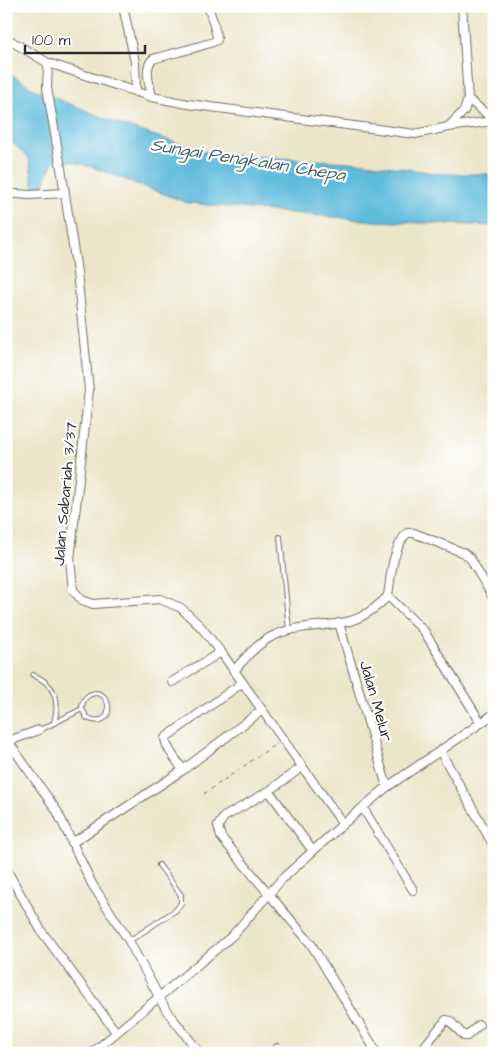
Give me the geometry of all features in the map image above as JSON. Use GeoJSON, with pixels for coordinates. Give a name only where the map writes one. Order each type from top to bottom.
{"type":"FeatureCollection","features":[{"type":"Feature","properties":{"kind":"street"},"geometry":{"type":"LineString","coordinates":[[123,6],[135,62],[136,92]]}},
{"type":"Feature","properties":{"kind":"street"},"geometry":{"type":"LineString","coordinates":[[152,97],[148,66],[150,61],[214,43],[218,40],[218,34],[213,27],[208,6]]}},
{"type":"Feature","properties":{"kind":"street"},"geometry":{"type":"LineString","coordinates":[[448,127],[464,111],[468,99],[462,6]]}},
{"type":"Feature","properties":{"kind":"street"},"geometry":{"type":"LineString","coordinates":[[6,38],[48,63],[152,97],[188,104],[415,134],[448,127],[494,121]]}},
{"type":"Feature","properties":{"kind":"street","name":"Jalan Sabariah 3/37"},"geometry":{"type":"LineString","coordinates":[[48,63],[47,88],[77,272],[89,390],[70,559],[73,590],[82,600],[93,604],[160,599],[181,608],[201,627],[221,652],[343,824]]}},
{"type":"Feature","properties":{"kind":"street"},"geometry":{"type":"LineString","coordinates":[[468,99],[494,121]]}},
{"type":"Feature","properties":{"kind":"street"},"geometry":{"type":"LineString","coordinates":[[6,193],[30,195],[65,193]]}},
{"type":"Feature","properties":{"kind":"street"},"geometry":{"type":"LineString","coordinates":[[234,671],[256,647],[272,636],[289,630],[352,621],[367,614],[388,596],[392,567],[400,544],[407,533],[414,533],[464,553],[470,558],[494,599]]}},
{"type":"Feature","properties":{"kind":"street"},"geometry":{"type":"LineString","coordinates":[[388,596],[424,631],[481,723]]}},
{"type":"Feature","properties":{"kind":"street","name":"Jalan Melur"},"geometry":{"type":"LineString","coordinates":[[339,623],[387,787]]}},
{"type":"Feature","properties":{"kind":"street"},"geometry":{"type":"LineString","coordinates":[[172,682],[221,652]]}},
{"type":"Feature","properties":{"kind":"street"},"geometry":{"type":"LineString","coordinates":[[183,770],[170,750],[165,738],[242,683]]}},
{"type":"Feature","properties":{"kind":"street"},"geometry":{"type":"LineString","coordinates":[[72,843],[183,770],[262,710]]}},
{"type":"Feature","properties":{"kind":"street"},"geometry":{"type":"LineString","coordinates":[[92,1053],[232,936],[269,893],[312,850],[387,787],[494,714]]}},
{"type":"Feature","properties":{"kind":"street"},"geometry":{"type":"LineString","coordinates":[[39,730],[7,742],[57,811],[92,884],[129,941],[176,1024],[200,1053]]}},
{"type":"Feature","properties":{"kind":"street"},"geometry":{"type":"LineString","coordinates":[[440,751],[494,846]]}},
{"type":"Feature","properties":{"kind":"street"},"geometry":{"type":"LineString","coordinates":[[302,767],[269,791],[224,817],[218,826],[221,837],[232,852],[311,944],[378,1053]]}},
{"type":"Feature","properties":{"kind":"street"},"geometry":{"type":"LineString","coordinates":[[269,791],[312,850]]}},
{"type":"Feature","properties":{"kind":"street"},"geometry":{"type":"LineString","coordinates":[[363,808],[413,890]]}},
{"type":"Feature","properties":{"kind":"street"},"geometry":{"type":"LineString","coordinates":[[6,869],[42,932],[116,1032]]}},
{"type":"Feature","properties":{"kind":"street"},"geometry":{"type":"LineString","coordinates":[[419,1053],[446,1020],[450,1020],[464,1036],[467,1036],[479,1026]]}},
{"type":"Feature","properties":{"kind":"lane"},"geometry":{"type":"LineString","coordinates":[[280,537],[289,630]]}},
{"type":"Feature","properties":{"kind":"lane"},"geometry":{"type":"LineString","coordinates":[[33,675],[46,682],[54,695],[58,709],[54,723]]}},
{"type":"Feature","properties":{"kind":"lane"},"geometry":{"type":"LineString","coordinates":[[39,730],[82,709],[85,699],[94,694],[101,695],[109,704],[108,714],[98,721],[87,718],[82,709]]}},
{"type":"Feature","properties":{"kind":"lane"},"geometry":{"type":"LineString","coordinates":[[129,941],[176,910],[181,903],[181,895],[159,865]]}},
{"type":"Feature","properties":{"kind":"lane"},"geometry":{"type":"LineString","coordinates":[[270,1053],[277,1046]]}},
{"type":"Feature","properties":{"kind":"path"},"geometry":{"type":"LineString","coordinates":[[204,794],[282,739]]}},
{"type":"Feature","properties":{"kind":"water","name":"Sungai Pengkalan Chepa"},"geometry":{"type":"Polygon","coordinates":[[[6,71],[36,90],[121,125],[212,154],[365,163],[442,174],[494,174],[494,226],[374,221],[188,203],[92,167],[58,158],[52,163],[42,189],[34,189],[29,158],[6,137],[6,71]]]}}]}
